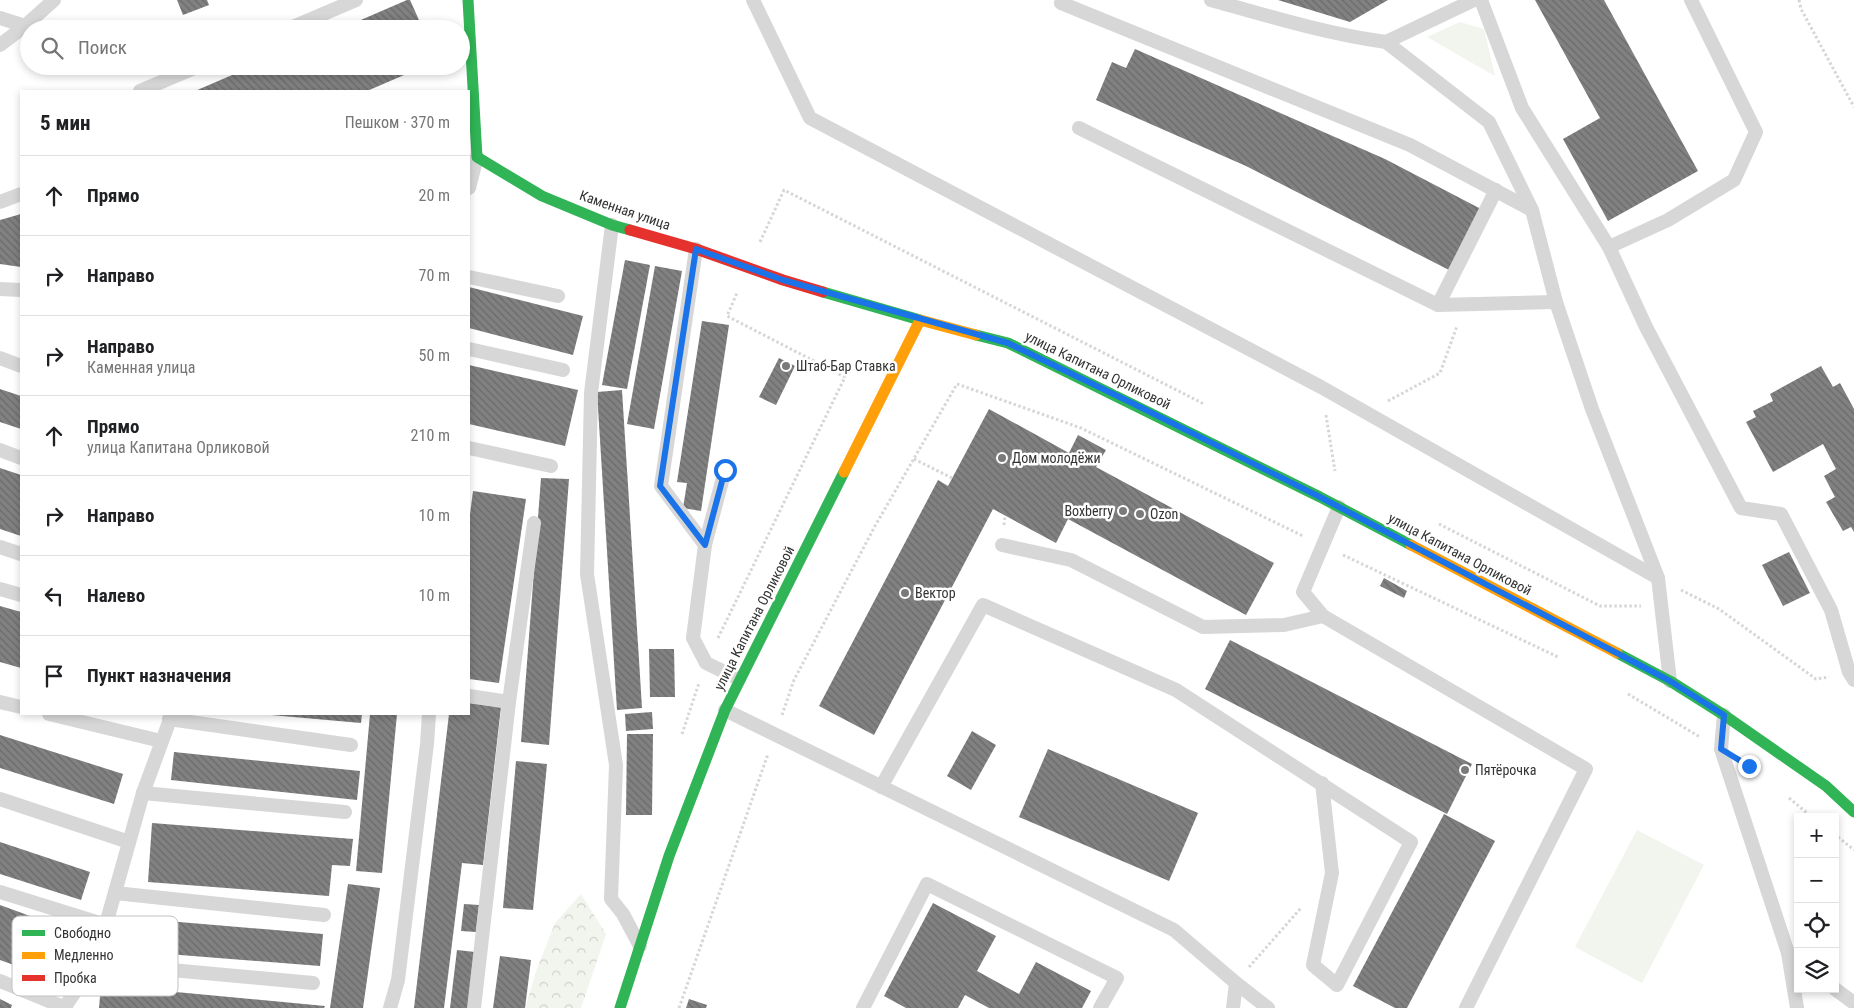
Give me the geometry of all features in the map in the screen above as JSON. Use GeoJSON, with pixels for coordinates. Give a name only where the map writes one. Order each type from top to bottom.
{"type":"FeatureCollection","features":[{"type":"Feature","properties":{"kind":"street"},"geometry":{"type":"LineString","coordinates":[[468,0],[469,20]]}},
{"type":"Feature","properties":{"kind":"street"},"geometry":{"type":"LineString","coordinates":[[470,31],[478,157]]}},
{"type":"Feature","properties":{"kind":"street","name":"Каменная улица"},"geometry":{"type":"LineString","coordinates":[[478,157],[542,196],[612,225],[696,249],[783,280],[920,320]]}},
{"type":"Feature","properties":{"kind":"street","name":"улица Капитана Орликовой"},"geometry":{"type":"LineString","coordinates":[[620,1008],[669,856],[725,710],[920,320],[1008,343],[1339,507],[1670,681],[1724,715],[1826,786],[1854,812]]}},
{"type":"Feature","properties":{"kind":"lane"},"geometry":{"type":"LineString","coordinates":[[32,20],[54,0]]}},
{"type":"Feature","properties":{"kind":"lane"},"geometry":{"type":"LineString","coordinates":[[309,20],[356,0]]}},
{"type":"Feature","properties":{"kind":"lane"},"geometry":{"type":"LineString","coordinates":[[753,0],[810,118],[1321,387],[1658,578]]}},
{"type":"Feature","properties":{"kind":"lane"},"geometry":{"type":"LineString","coordinates":[[1211,0],[1287,21],[1386,42],[1489,122],[1532,210],[1556,302],[1592,409],[1658,578],[1670,681]]}},
{"type":"Feature","properties":{"kind":"lane"},"geometry":{"type":"LineString","coordinates":[[1386,42],[1474,0]]}},
{"type":"Feature","properties":{"kind":"lane"},"geometry":{"type":"LineString","coordinates":[[1481,0],[1522,108],[1608,247],[1646,327],[1741,508],[1781,514],[1831,610],[1849,672],[1854,680]]}},
{"type":"Feature","properties":{"kind":"lane"},"geometry":{"type":"LineString","coordinates":[[1608,247],[1668,220],[1734,180],[1756,132],[1691,0]]}},
{"type":"Feature","properties":{"kind":"lane"},"geometry":{"type":"LineString","coordinates":[[1061,2],[1410,144],[1532,210]]}},
{"type":"Feature","properties":{"kind":"lane"},"geometry":{"type":"LineString","coordinates":[[0,18],[20,24]]}},
{"type":"Feature","properties":{"kind":"lane"},"geometry":{"type":"LineString","coordinates":[[0,45],[20,30]]}},
{"type":"Feature","properties":{"kind":"lane"},"geometry":{"type":"LineString","coordinates":[[142,90],[178,75]]}},
{"type":"Feature","properties":{"kind":"lane"},"geometry":{"type":"LineString","coordinates":[[1079,128],[1438,305],[1556,302]]}},
{"type":"Feature","properties":{"kind":"lane"},"geometry":{"type":"LineString","coordinates":[[470,185],[478,157]]}},
{"type":"Feature","properties":{"kind":"lane"},"geometry":{"type":"LineString","coordinates":[[1438,305],[1496,190]]}},
{"type":"Feature","properties":{"kind":"lane"},"geometry":{"type":"LineString","coordinates":[[0,202],[20,194]]}},
{"type":"Feature","properties":{"kind":"lane"},"geometry":{"type":"LineString","coordinates":[[612,225],[591,393],[587,574],[616,765],[611,899],[623,914],[640,947]]}},
{"type":"Feature","properties":{"kind":"lane"},"geometry":{"type":"LineString","coordinates":[[696,249],[660,486],[705,545]]}},
{"type":"Feature","properties":{"kind":"lane"},"geometry":{"type":"LineString","coordinates":[[470,277],[558,296]]}},
{"type":"Feature","properties":{"kind":"lane"},"geometry":{"type":"LineString","coordinates":[[0,289],[20,290]]}},
{"type":"Feature","properties":{"kind":"lane"},"geometry":{"type":"LineString","coordinates":[[470,349],[563,370]]}},
{"type":"Feature","properties":{"kind":"lane"},"geometry":{"type":"LineString","coordinates":[[0,358],[20,366]]}},
{"type":"Feature","properties":{"kind":"lane"},"geometry":{"type":"LineString","coordinates":[[470,448],[552,466]]}},
{"type":"Feature","properties":{"kind":"lane"},"geometry":{"type":"LineString","coordinates":[[0,450],[20,458]]}},
{"type":"Feature","properties":{"kind":"lane"},"geometry":{"type":"LineString","coordinates":[[725,470],[705,545],[693,638],[706,663],[739,679]]}},
{"type":"Feature","properties":{"kind":"lane"},"geometry":{"type":"LineString","coordinates":[[1339,507],[1303,592],[1323,616],[1586,769],[1466,1008]]}},
{"type":"Feature","properties":{"kind":"lane"},"geometry":{"type":"LineString","coordinates":[[474,1008],[509,702],[534,523]]}},
{"type":"Feature","properties":{"kind":"lane"},"geometry":{"type":"LineString","coordinates":[[1002,545],[1071,560],[1203,627],[1284,625],[1323,616]]}},
{"type":"Feature","properties":{"kind":"lane"},"geometry":{"type":"LineString","coordinates":[[0,547],[20,554]]}},
{"type":"Feature","properties":{"kind":"lane"},"geometry":{"type":"LineString","coordinates":[[0,589],[20,595]]}},
{"type":"Feature","properties":{"kind":"lane"},"geometry":{"type":"LineString","coordinates":[[881,787],[983,605],[1176,690],[1322,783],[1411,842],[1337,986],[1313,964],[1332,873],[1322,783]]}},
{"type":"Feature","properties":{"kind":"lane"},"geometry":{"type":"LineString","coordinates":[[470,696],[509,702]]}},
{"type":"Feature","properties":{"kind":"lane"},"geometry":{"type":"LineString","coordinates":[[0,702],[20,707]]}},
{"type":"Feature","properties":{"kind":"lane"},"geometry":{"type":"LineString","coordinates":[[725,710],[1174,930],[1268,1008]]}},
{"type":"Feature","properties":{"kind":"lane"},"geometry":{"type":"LineString","coordinates":[[53,715],[162,741]]}},
{"type":"Feature","properties":{"kind":"lane"},"geometry":{"type":"LineString","coordinates":[[390,1008],[398,980],[429,715]]}},
{"type":"Feature","properties":{"kind":"lane"},"geometry":{"type":"LineString","coordinates":[[1724,715],[1721,749],[1793,957],[1797,1008]]}},
{"type":"Feature","properties":{"kind":"lane"},"geometry":{"type":"LineString","coordinates":[[109,916],[143,792],[170,716],[351,745]]}},
{"type":"Feature","properties":{"kind":"lane"},"geometry":{"type":"LineString","coordinates":[[143,792],[345,812]]}},
{"type":"Feature","properties":{"kind":"lane"},"geometry":{"type":"LineString","coordinates":[[0,798],[129,842]]}},
{"type":"Feature","properties":{"kind":"lane"},"geometry":{"type":"LineString","coordinates":[[863,1008],[927,884],[1117,978],[1100,1008]]}},
{"type":"Feature","properties":{"kind":"lane"},"geometry":{"type":"LineString","coordinates":[[0,892],[77,916]]}},
{"type":"Feature","properties":{"kind":"lane"},"geometry":{"type":"LineString","coordinates":[[115,893],[324,915]]}},
{"type":"Feature","properties":{"kind":"lane"},"geometry":{"type":"LineString","coordinates":[[178,971],[313,984]]}},
{"type":"Feature","properties":{"kind":"lane"},"geometry":{"type":"LineString","coordinates":[[0,981],[12,986]]}},
{"type":"Feature","properties":{"kind":"lane"},"geometry":{"type":"LineString","coordinates":[[1233,1008],[1236,983]]}},
{"type":"Feature","properties":{"kind":"lane"},"geometry":{"type":"LineString","coordinates":[[1839,992],[1854,1003]]}},
{"type":"Feature","properties":{"kind":"lane"},"geometry":{"type":"LineString","coordinates":[[36,996],[65,1008],[73,996]]}},
{"type":"Feature","properties":{"kind":"path"},"geometry":{"type":"LineString","coordinates":[[1799,0],[1801,9],[1854,107]]}},
{"type":"Feature","properties":{"kind":"path"},"geometry":{"type":"LineString","coordinates":[[706,663],[845,377],[726,316]]}},
{"type":"Feature","properties":{"kind":"path"},"geometry":{"type":"LineString","coordinates":[[1366,412],[1440,374],[1458,324]]}},
{"type":"Feature","properties":{"kind":"path"},"geometry":{"type":"LineString","coordinates":[[679,1008],[794,680],[875,526],[957,384],[1081,428],[1563,660]]}},
{"type":"Feature","properties":{"kind":"path"},"geometry":{"type":"LineString","coordinates":[[1321,387],[1335,471],[1344,476]]}},
{"type":"Feature","properties":{"kind":"path"},"geometry":{"type":"LineString","coordinates":[[914,459],[952,478]]}},
{"type":"Feature","properties":{"kind":"path"},"geometry":{"type":"LineString","coordinates":[[1432,521],[1600,606],[1661,606]]}},
{"type":"Feature","properties":{"kind":"path"},"geometry":{"type":"LineString","coordinates":[[1658,578],[1719,609],[1816,680]]}},
{"type":"Feature","properties":{"kind":"path"},"geometry":{"type":"LineString","coordinates":[[1623,691],[1721,749]]}},
{"type":"Feature","properties":{"kind":"path"},"geometry":{"type":"LineString","coordinates":[[1784,794],[1807,813]]}},
{"type":"Feature","properties":{"kind":"path"},"geometry":{"type":"LineString","coordinates":[[1839,838],[1854,850]]}},
{"type":"Feature","properties":{"kind":"path"},"geometry":{"type":"LineString","coordinates":[[1236,983],[1307,902]]}},
{"type":"Feature","properties":{"kind":"green space"},"geometry":{"type":"Polygon","coordinates":[[[1460,22],[1484,29],[1495,76],[1427,37],[1460,22]]]}},
{"type":"Feature","properties":{"kind":"green space"},"geometry":{"type":"Polygon","coordinates":[[[1637,830],[1704,865],[1642,983],[1575,947],[1637,830]]]}},
{"type":"Feature","properties":{"kind":"green space"},"geometry":{"type":"Polygon","coordinates":[[[581,894],[606,934],[581,1008],[525,1008],[537,969],[555,923],[581,894]]]}},
{"type":"Feature","properties":{"kind":"building"},"geometry":{"type":"Polygon","coordinates":[[[177,0],[207,0],[209,5],[183,15],[177,0]]]}},
{"type":"Feature","properties":{"kind":"building"},"geometry":{"type":"Polygon","coordinates":[[[410,0],[419,20],[361,20],[410,0]]]}},
{"type":"Feature","properties":{"kind":"building"},"geometry":{"type":"Polygon","coordinates":[[[1278,0],[1388,0],[1350,22],[1278,0]]]}},
{"type":"Feature","properties":{"kind":"building"},"geometry":{"type":"Polygon","coordinates":[[[1535,0],[1604,0],[1698,171],[1608,221],[1563,139],[1600,118],[1535,0]]]}},
{"type":"Feature","properties":{"kind":"building"},"geometry":{"type":"Polygon","coordinates":[[[1135,49],[1385,159],[1481,209],[1449,270],[1246,166],[1096,100],[1112,62],[1126,68],[1135,49]]]}},
{"type":"Feature","properties":{"kind":"building"},"geometry":{"type":"Polygon","coordinates":[[[232,75],[404,75],[369,90],[197,90],[232,75]]]}},
{"type":"Feature","properties":{"kind":"building"},"geometry":{"type":"Polygon","coordinates":[[[20,214],[20,267],[0,264],[0,220],[20,214]]]}},
{"type":"Feature","properties":{"kind":"building"},"geometry":{"type":"Polygon","coordinates":[[[625,260],[650,265],[627,389],[602,385],[625,260]]]}},
{"type":"Feature","properties":{"kind":"building"},"geometry":{"type":"Polygon","coordinates":[[[655,266],[682,271],[654,429],[627,424],[655,266]]]}},
{"type":"Feature","properties":{"kind":"building"},"geometry":{"type":"Polygon","coordinates":[[[470,287],[583,316],[573,355],[470,328],[470,287]]]}},
{"type":"Feature","properties":{"kind":"building"},"geometry":{"type":"Polygon","coordinates":[[[702,321],[729,325],[701,511],[683,508],[687,483],[677,482],[702,321]]]}},
{"type":"Feature","properties":{"kind":"building"},"geometry":{"type":"Polygon","coordinates":[[[779,358],[795,366],[776,405],[759,397],[779,358]]]}},
{"type":"Feature","properties":{"kind":"building"},"geometry":{"type":"Polygon","coordinates":[[[470,365],[578,390],[565,446],[470,424],[470,365]]]}},
{"type":"Feature","properties":{"kind":"building"},"geometry":{"type":"Polygon","coordinates":[[[1821,366],[1833,387],[1840,383],[1854,409],[1854,532],[1851,527],[1843,531],[1826,502],[1835,497],[1824,476],[1836,469],[1823,444],[1773,472],[1746,422],[1756,417],[1753,411],[1773,401],[1770,394],[1821,366]]]}},
{"type":"Feature","properties":{"kind":"building"},"geometry":{"type":"Polygon","coordinates":[[[0,389],[20,396],[20,429],[0,422],[0,389]]]}},
{"type":"Feature","properties":{"kind":"building"},"geometry":{"type":"Polygon","coordinates":[[[622,390],[642,708],[617,710],[597,392],[622,390]]]}},
{"type":"Feature","properties":{"kind":"building"},"geometry":{"type":"Polygon","coordinates":[[[989,409],[1069,453],[1078,435],[1106,450],[1096,467],[1274,563],[1246,615],[1068,519],[1056,543],[993,509],[874,735],[819,706],[938,480],[948,486],[989,409]]]}},
{"type":"Feature","properties":{"kind":"building"},"geometry":{"type":"Polygon","coordinates":[[[0,468],[20,475],[20,536],[0,529],[0,468]]]}},
{"type":"Feature","properties":{"kind":"building"},"geometry":{"type":"Polygon","coordinates":[[[541,478],[569,479],[549,745],[521,742],[541,478]]]}},
{"type":"Feature","properties":{"kind":"building"},"geometry":{"type":"Polygon","coordinates":[[[473,491],[526,499],[499,683],[470,679],[470,514],[473,491]]]}},
{"type":"Feature","properties":{"kind":"building"},"geometry":{"type":"Polygon","coordinates":[[[1789,552],[1810,593],[1783,606],[1762,565],[1789,552]]]}},
{"type":"Feature","properties":{"kind":"building"},"geometry":{"type":"Polygon","coordinates":[[[1384,578],[1407,591],[1404,598],[1380,586],[1384,578]]]}},
{"type":"Feature","properties":{"kind":"building"},"geometry":{"type":"Polygon","coordinates":[[[0,606],[20,612],[20,668],[0,662],[0,606]]]}},
{"type":"Feature","properties":{"kind":"building"},"geometry":{"type":"Polygon","coordinates":[[[1230,640],[1472,764],[1447,814],[1205,689],[1230,640]]]}},
{"type":"Feature","properties":{"kind":"building"},"geometry":{"type":"Polygon","coordinates":[[[649,649],[674,649],[675,697],[650,697],[649,649]]]}},
{"type":"Feature","properties":{"kind":"building"},"geometry":{"type":"Polygon","coordinates":[[[470,703],[501,707],[483,865],[462,863],[444,1008],[414,1008],[449,715],[470,715],[470,703]]]}},
{"type":"Feature","properties":{"kind":"building"},"geometry":{"type":"Polygon","coordinates":[[[652,712],[653,729],[626,731],[625,714],[652,712]]]}},
{"type":"Feature","properties":{"kind":"building"},"geometry":{"type":"Polygon","coordinates":[[[271,715],[362,715],[361,723],[271,715]]]}},
{"type":"Feature","properties":{"kind":"building"},"geometry":{"type":"Polygon","coordinates":[[[370,715],[397,715],[382,873],[356,871],[370,715]]]}},
{"type":"Feature","properties":{"kind":"building"},"geometry":{"type":"Polygon","coordinates":[[[972,731],[996,745],[971,790],[947,776],[972,731]]]}},
{"type":"Feature","properties":{"kind":"building"},"geometry":{"type":"Polygon","coordinates":[[[627,734],[653,734],[652,815],[626,815],[627,734]]]}},
{"type":"Feature","properties":{"kind":"building"},"geometry":{"type":"Polygon","coordinates":[[[0,735],[123,774],[114,804],[0,768],[0,735]]]}},
{"type":"Feature","properties":{"kind":"building"},"geometry":{"type":"Polygon","coordinates":[[[1048,749],[1198,813],[1169,881],[1019,817],[1048,749]]]}},
{"type":"Feature","properties":{"kind":"building"},"geometry":{"type":"Polygon","coordinates":[[[174,752],[360,771],[357,800],[171,780],[174,752]]]}},
{"type":"Feature","properties":{"kind":"building"},"geometry":{"type":"Polygon","coordinates":[[[516,761],[547,764],[533,910],[503,908],[516,761]]]}},
{"type":"Feature","properties":{"kind":"building"},"geometry":{"type":"Polygon","coordinates":[[[1444,814],[1495,841],[1407,1008],[1395,1008],[1353,986],[1444,814]]]}},
{"type":"Feature","properties":{"kind":"building"},"geometry":{"type":"Polygon","coordinates":[[[152,823],[353,839],[350,866],[332,865],[329,896],[148,882],[152,823]]]}},
{"type":"Feature","properties":{"kind":"building"},"geometry":{"type":"Polygon","coordinates":[[[0,842],[90,872],[81,900],[0,874],[0,842]]]}},
{"type":"Feature","properties":{"kind":"building"},"geometry":{"type":"Polygon","coordinates":[[[348,884],[380,888],[363,1008],[330,1008],[348,884]]]}},
{"type":"Feature","properties":{"kind":"building"},"geometry":{"type":"Polygon","coordinates":[[[933,903],[996,936],[977,971],[1019,994],[1036,962],[1091,991],[1082,1008],[989,1008],[965,995],[958,1008],[906,1008],[884,996],[933,903]]]}},
{"type":"Feature","properties":{"kind":"building"},"geometry":{"type":"Polygon","coordinates":[[[464,904],[479,905],[476,932],[461,931],[464,904]]]}},
{"type":"Feature","properties":{"kind":"building"},"geometry":{"type":"Polygon","coordinates":[[[0,905],[30,916],[12,916],[12,964],[0,960],[0,905]]]}},
{"type":"Feature","properties":{"kind":"building"},"geometry":{"type":"Polygon","coordinates":[[[178,922],[323,934],[320,966],[178,955],[178,922]]]}},
{"type":"Feature","properties":{"kind":"building"},"geometry":{"type":"Polygon","coordinates":[[[457,950],[475,952],[469,1008],[450,1008],[457,950]]]}},
{"type":"Feature","properties":{"kind":"building"},"geometry":{"type":"Polygon","coordinates":[[[500,956],[531,960],[525,1008],[493,1008],[500,956]]]}},
{"type":"Feature","properties":{"kind":"building"},"geometry":{"type":"Polygon","coordinates":[[[178,992],[325,1006],[324,1008],[99,1008],[100,996],[178,996],[178,992]]]}},
{"type":"Feature","properties":{"kind":"building"},"geometry":{"type":"Polygon","coordinates":[[[0,999],[12,1005],[11,1008],[0,1008],[0,999]]]}},
{"type":"Feature","properties":{"kind":"building"},"geometry":{"type":"Polygon","coordinates":[[[689,999],[707,1005],[706,1008],[686,1008],[689,999]]]}},
{"type":"Feature","properties":{"kind":"traffic: fast"},"geometry":{"type":"LineString","coordinates":[[468,0],[469,20]]}},
{"type":"Feature","properties":{"kind":"traffic: fast"},"geometry":{"type":"LineString","coordinates":[[470,35],[477,157],[542,196],[612,225],[630,230]]}},
{"type":"Feature","properties":{"kind":"traffic: fast"},"geometry":{"type":"LineString","coordinates":[[823,292],[920,320]]}},
{"type":"Feature","properties":{"kind":"traffic: fast"},"geometry":{"type":"LineString","coordinates":[[976,335],[1008,343],[1320,497],[1411,545]]}},
{"type":"Feature","properties":{"kind":"traffic: fast"},"geometry":{"type":"LineString","coordinates":[[620,1008],[669,856],[725,710],[844,472]]}},
{"type":"Feature","properties":{"kind":"traffic: fast"},"geometry":{"type":"LineString","coordinates":[[1617,653],[1670,681],[1724,715],[1826,786],[1854,812]]}},
{"type":"Feature","properties":{"kind":"traffic: slow"},"geometry":{"type":"LineString","coordinates":[[844,472],[920,320],[976,335]]}},
{"type":"Feature","properties":{"kind":"traffic: slow"},"geometry":{"type":"LineString","coordinates":[[1411,545],[1617,653]]}},
{"type":"Feature","properties":{"kind":"traffic: jam"},"geometry":{"type":"LineString","coordinates":[[630,230],[696,249],[823,292]]}},
{"type":"Feature","properties":{"kind":"place","name":"Штаб-Бар Ставка"},"geometry":{"type":"Point","coordinates":[786,366]}},
{"type":"Feature","properties":{"kind":"place","name":"Дом молодёжи"},"geometry":{"type":"Point","coordinates":[1002,458]}},
{"type":"Feature","properties":{"kind":"place","name":"Boxberry"},"geometry":{"type":"Point","coordinates":[1123,511]}},
{"type":"Feature","properties":{"kind":"place","name":"Ozon"},"geometry":{"type":"Point","coordinates":[1140,514]}},
{"type":"Feature","properties":{"kind":"place","name":"Вектор"},"geometry":{"type":"Point","coordinates":[905,593]}},
{"type":"Feature","properties":{"kind":"place","name":"Пятёрочка"},"geometry":{"type":"Point","coordinates":[1465,770]}},
{"type":"Feature","properties":{"kind":"route"},"geometry":{"type":"LineString","coordinates":[[725,470],[705,545],[660,486],[696,249],[783,280],[920,320],[1008,343],[1136,405],[1320,497],[1670,681],[1724,715],[1721,749],[1749,766]]}}]}
